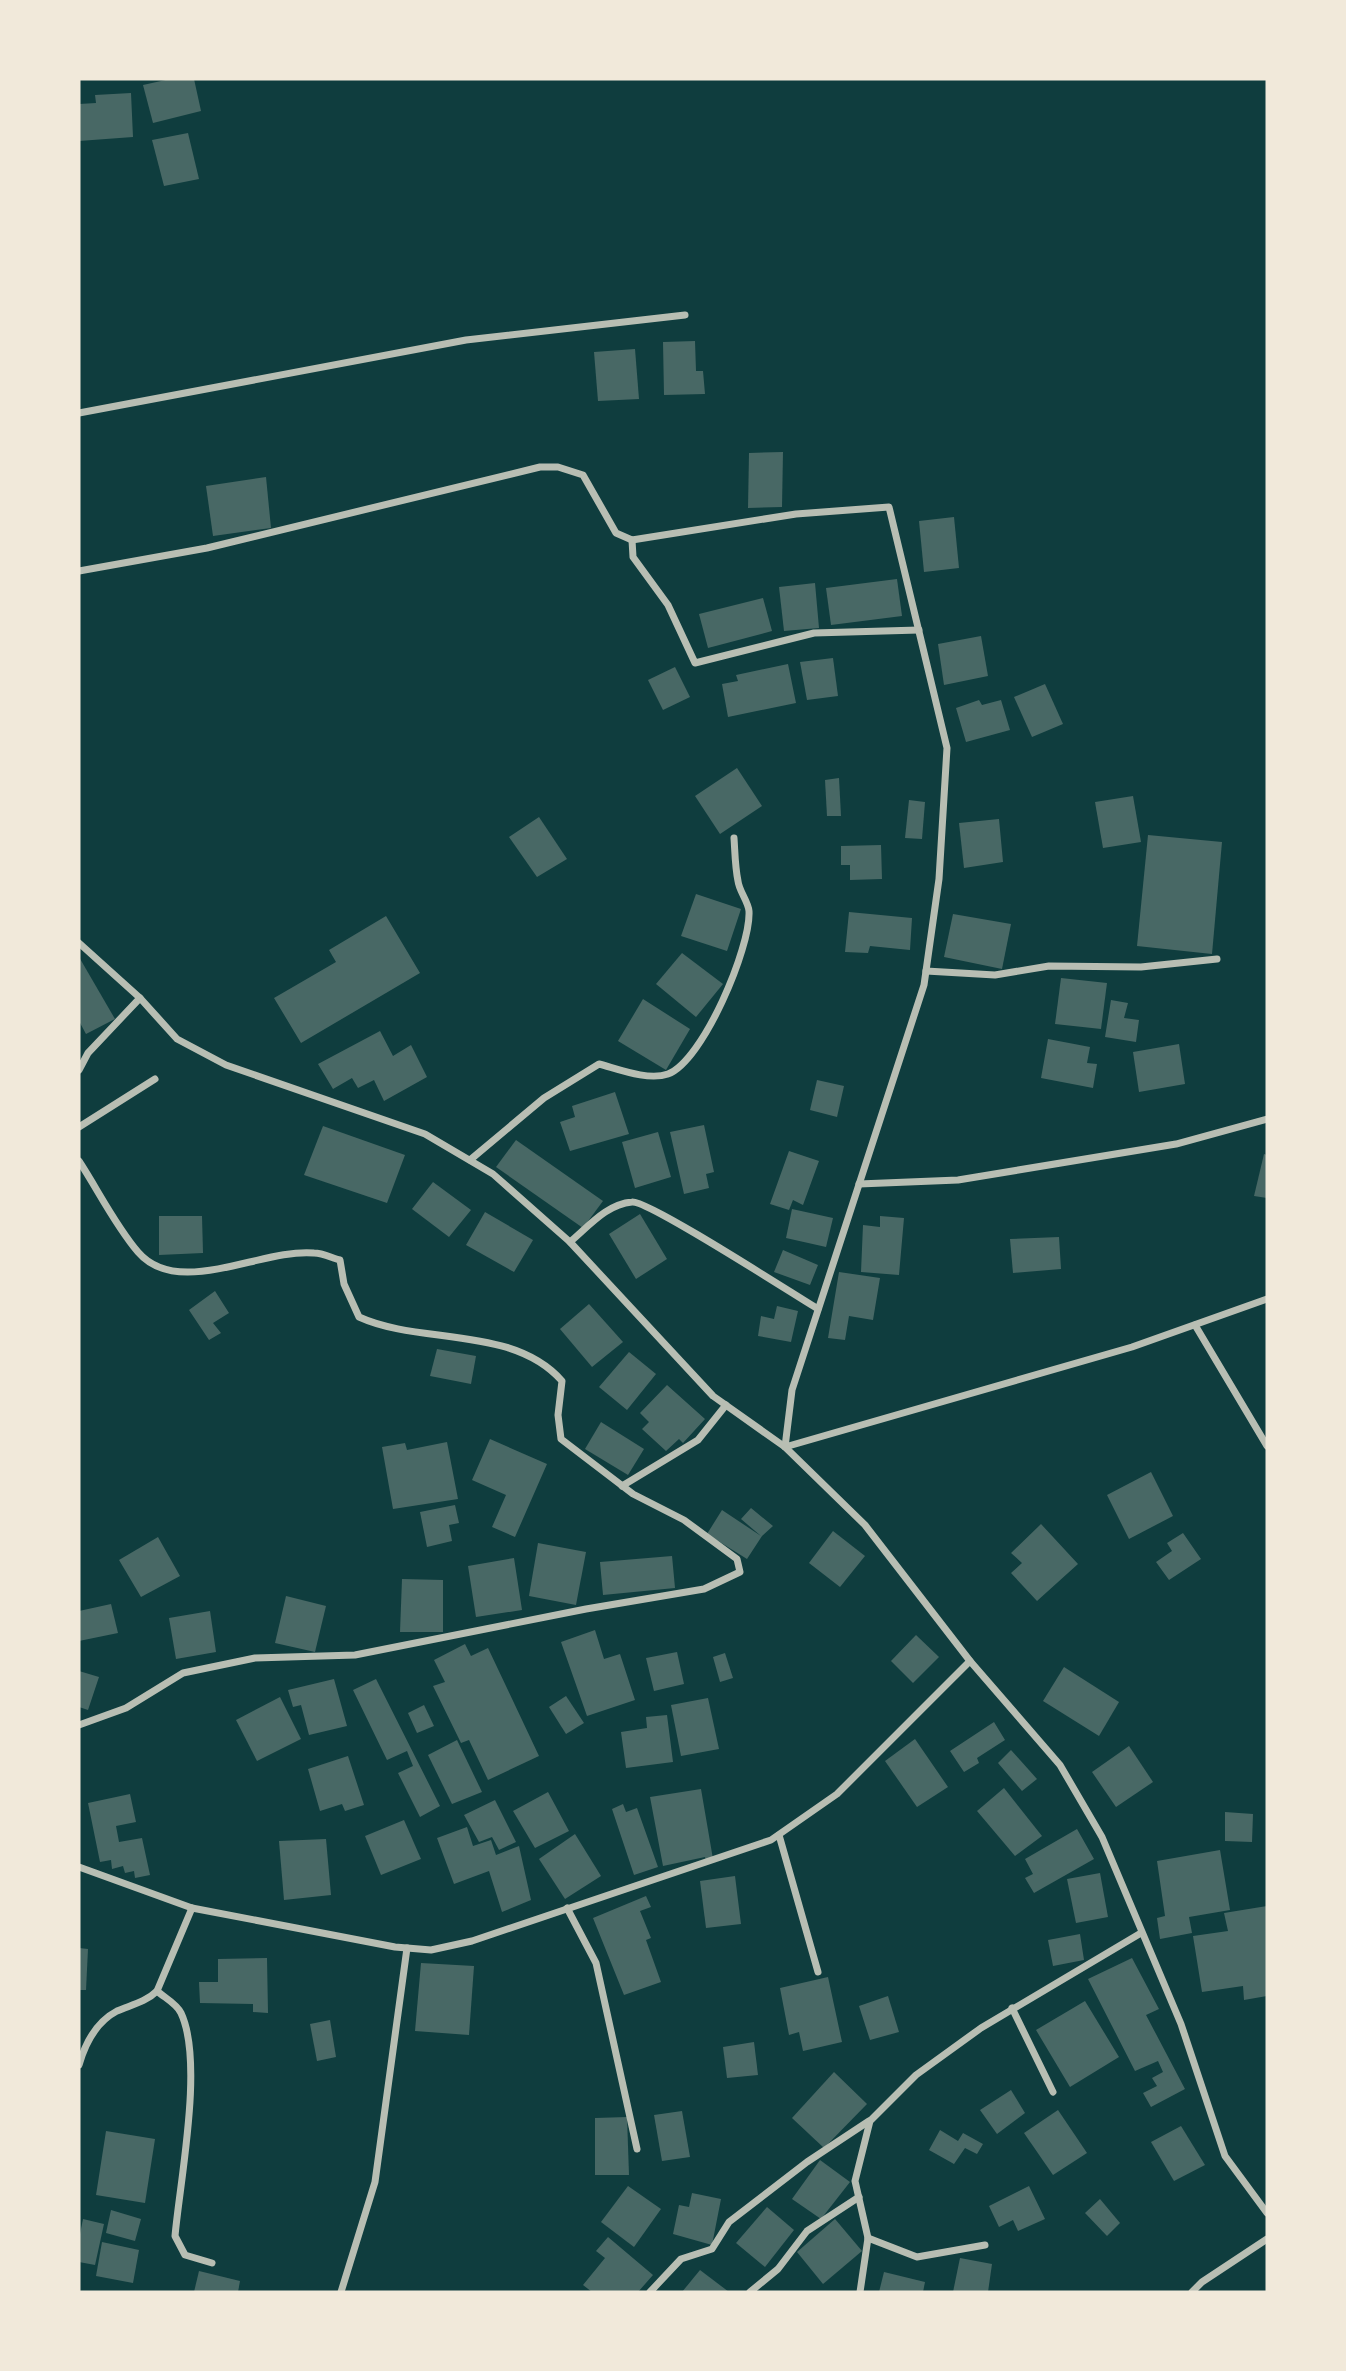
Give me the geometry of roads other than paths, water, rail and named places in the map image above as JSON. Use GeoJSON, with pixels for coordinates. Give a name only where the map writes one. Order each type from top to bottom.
{"type":"FeatureCollection","features":[{"type":"Feature","properties":{"kind":"street"},"geometry":{"type":"LineString","coordinates":[[79,413],[466,340],[685,315]]}},
{"type":"Feature","properties":{"kind":"street"},"geometry":{"type":"LineString","coordinates":[[79,571],[206,548],[540,467],[558,467],[583,475],[616,533],[632,540],[796,514],[889,507],[947,748],[939,879],[926,971],[792,1390],[785,1447]]}},
{"type":"Feature","properties":{"kind":"street"},"geometry":{"type":"LineString","coordinates":[[632,540],[633,557],[668,605],[695,663],[814,633],[919,630]]}},
{"type":"Feature","properties":{"kind":"street"},"geometry":{"type":"LineString","coordinates":[[470,1160],[544,1098],[599,1064],[642,1074],[667,1074],[684,1061],[724,1001],[741,957],[749,909],[738,883],[734,838]]}},
{"type":"Feature","properties":{"kind":"street"},"geometry":{"type":"LineString","coordinates":[[79,943],[140,999],[177,1040],[226,1065],[425,1134],[493,1174],[570,1242],[713,1396],[785,1447],[865,1525],[970,1661],[1060,1765],[1102,1837],[1181,2024],[1225,2156],[1267,2213]]}},
{"type":"Feature","properties":{"kind":"street"},"geometry":{"type":"LineString","coordinates":[[926,971],[995,975],[1049,966],[1141,967],[1217,959]]}},
{"type":"Feature","properties":{"kind":"street"},"geometry":{"type":"LineString","coordinates":[[79,1070],[88,1053],[140,999]]}},
{"type":"Feature","properties":{"kind":"street"},"geometry":{"type":"LineString","coordinates":[[79,1127],[155,1079]]}},
{"type":"Feature","properties":{"kind":"street"},"geometry":{"type":"LineString","coordinates":[[859,1184],[958,1180],[1176,1144],[1267,1119]]}},
{"type":"Feature","properties":{"kind":"street"},"geometry":{"type":"LineString","coordinates":[[79,1161],[139,1254],[166,1271],[195,1272],[260,1259],[314,1253],[340,1260],[344,1284],[359,1317],[381,1327],[481,1339],[549,1366],[562,1381],[558,1415],[561,1439],[622,1486],[684,1520],[737,1559],[740,1572],[704,1589],[586,1609],[355,1655],[255,1658],[183,1673],[126,1708],[79,1726]]}},
{"type":"Feature","properties":{"kind":"street"},"geometry":{"type":"LineString","coordinates":[[570,1242],[613,1206],[635,1201],[673,1220],[818,1309]]}},
{"type":"Feature","properties":{"kind":"street"},"geometry":{"type":"LineString","coordinates":[[785,1447],[1132,1347],[1267,1299]]}},
{"type":"Feature","properties":{"kind":"street"},"geometry":{"type":"LineString","coordinates":[[1195,1325],[1267,1446]]}},
{"type":"Feature","properties":{"kind":"street"},"geometry":{"type":"LineString","coordinates":[[622,1486],[698,1440],[726,1405]]}},
{"type":"Feature","properties":{"kind":"street"},"geometry":{"type":"LineString","coordinates":[[79,1867],[192,1908],[407,1948],[431,1950],[472,1941],[771,1840],[836,1794],[970,1661]]}},
{"type":"Feature","properties":{"kind":"street"},"geometry":{"type":"LineString","coordinates":[[779,1835],[818,1972]]}},
{"type":"Feature","properties":{"kind":"street"},"geometry":{"type":"LineString","coordinates":[[79,2065],[84,2047],[101,2023],[158,1992],[192,1908]]}},
{"type":"Feature","properties":{"kind":"street"},"geometry":{"type":"LineString","coordinates":[[567,1908],[596,1963],[637,2150]]}},
{"type":"Feature","properties":{"kind":"street"},"geometry":{"type":"LineString","coordinates":[[650,2292],[681,2259],[712,2249],[729,2221],[807,2162],[870,2120],[916,2075],[1012,2008],[1142,1933]]}},
{"type":"Feature","properties":{"kind":"street"},"geometry":{"type":"LineString","coordinates":[[341,2292],[375,2182],[407,1948]]}},
{"type":"Feature","properties":{"kind":"street"},"geometry":{"type":"LineString","coordinates":[[158,1992],[179,2009],[186,2027],[191,2078],[175,2236],[185,2255],[212,2263]]}},
{"type":"Feature","properties":{"kind":"street"},"geometry":{"type":"LineString","coordinates":[[1012,2008],[1053,2092]]}},
{"type":"Feature","properties":{"kind":"street"},"geometry":{"type":"LineString","coordinates":[[860,2292],[868,2238],[855,2181],[870,2120]]}},
{"type":"Feature","properties":{"kind":"street"},"geometry":{"type":"LineString","coordinates":[[750,2292],[778,2269],[807,2231],[859,2197]]}},
{"type":"Feature","properties":{"kind":"street"},"geometry":{"type":"LineString","coordinates":[[868,2238],[917,2257],[985,2245]]}},
{"type":"Feature","properties":{"kind":"street"},"geometry":{"type":"LineString","coordinates":[[1192,2292],[1202,2281],[1267,2239]]}}]}
